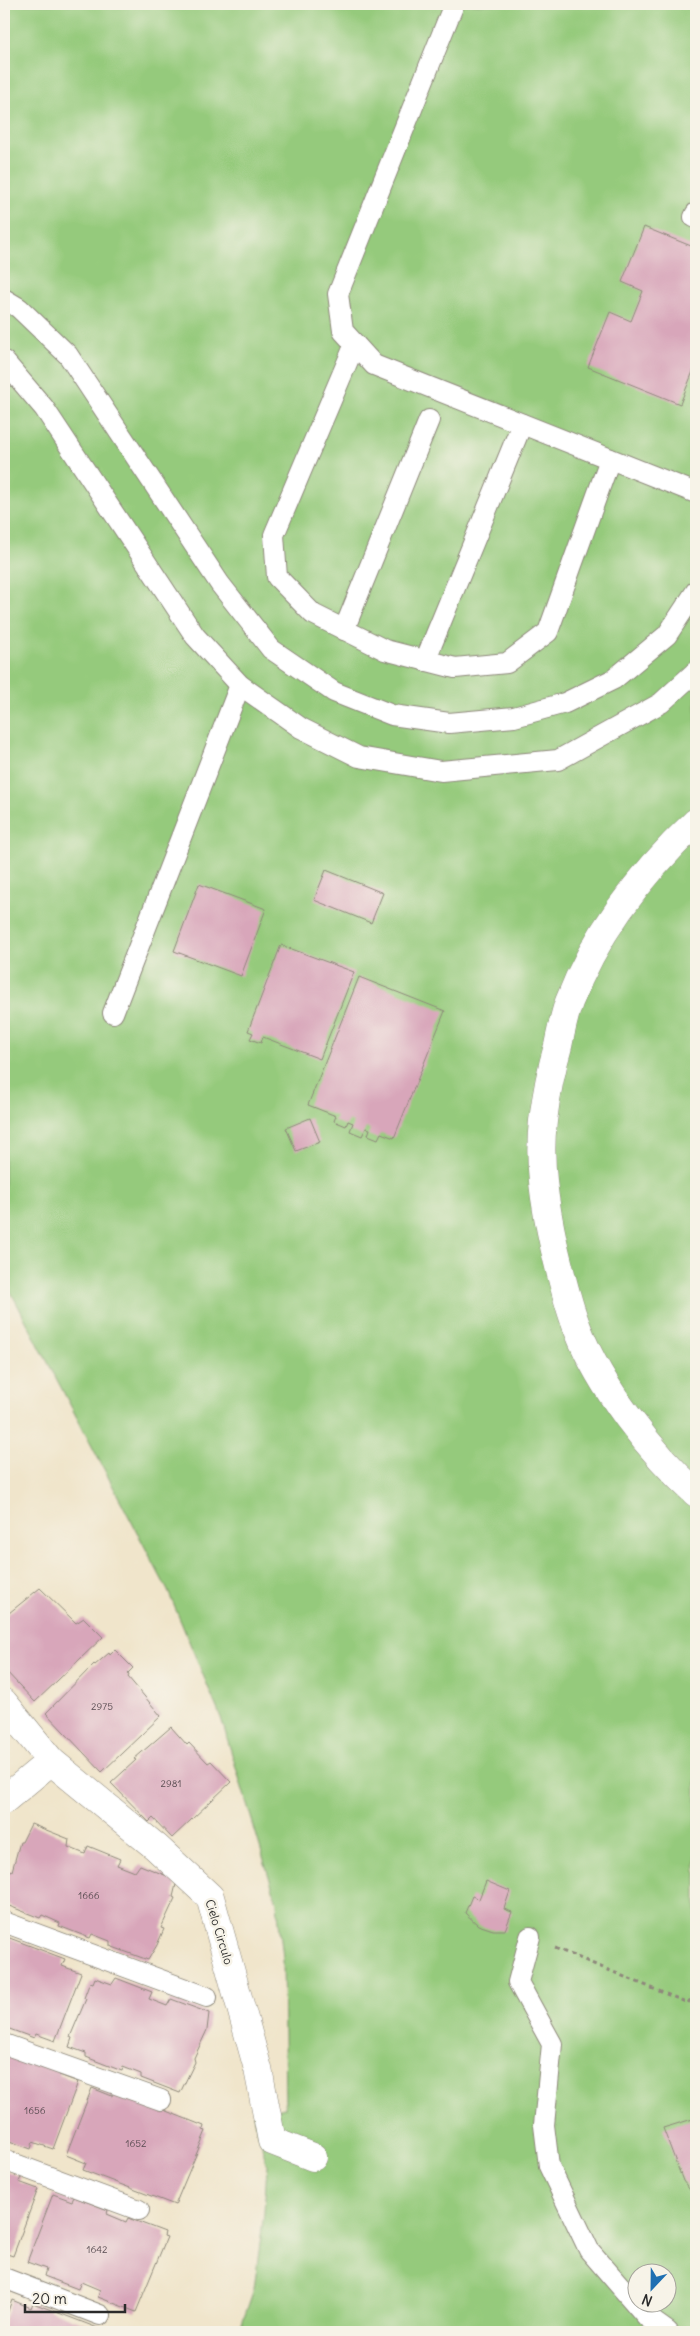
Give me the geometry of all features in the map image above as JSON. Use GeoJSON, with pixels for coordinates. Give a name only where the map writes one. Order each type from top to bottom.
{"type":"FeatureCollection","features":[{"type":"Feature","properties":{"kind":"street"},"geometry":{"type":"LineString","coordinates":[[696,822],[665,852],[627,896],[592,954],[569,1002],[553,1064],[543,1122],[542,1168],[545,1205],[561,1276],[578,1331],[598,1372],[651,1448],[696,1493]]}},
{"type":"Feature","properties":{"kind":"street","name":"Cielo Circulo"},"geometry":{"type":"LineString","coordinates":[[4,1703],[51,1761],[156,1846],[210,1897],[258,2068],[272,2141],[313,2157]]}},
{"type":"Feature","properties":{"kind":"street"},"geometry":{"type":"LineString","coordinates":[[4,1800],[51,1761]]}},
{"type":"Feature","properties":{"kind":"lane"},"geometry":{"type":"LineString","coordinates":[[454,4],[338,294],[343,331],[374,365],[696,493]]}},
{"type":"Feature","properties":{"kind":"lane"},"geometry":{"type":"LineString","coordinates":[[696,212],[694,217],[696,218]]}},
{"type":"Feature","properties":{"kind":"lane"},"geometry":{"type":"LineString","coordinates":[[4,299],[19,308],[68,355],[220,584],[271,649],[334,692],[392,715],[449,723],[514,717],[565,703],[614,679],[667,635],[696,591]]}},
{"type":"Feature","properties":{"kind":"lane"},"geometry":{"type":"LineString","coordinates":[[355,344],[274,535],[277,577],[313,614],[385,650],[454,668],[507,663],[548,632],[610,459]]}},
{"type":"Feature","properties":{"kind":"lane"},"geometry":{"type":"LineString","coordinates":[[4,362],[44,408],[195,636],[240,685],[301,728],[359,756],[441,771],[558,760],[661,703],[696,671]]}},
{"type":"Feature","properties":{"kind":"lane"},"geometry":{"type":"LineString","coordinates":[[344,630],[429,420]]}},
{"type":"Feature","properties":{"kind":"lane"},"geometry":{"type":"LineString","coordinates":[[425,660],[522,424]]}},
{"type":"Feature","properties":{"kind":"lane"},"geometry":{"type":"LineString","coordinates":[[113,1013],[240,685]]}},
{"type":"Feature","properties":{"kind":"lane"},"geometry":{"type":"LineString","coordinates":[[4,1922],[207,1997]]}},
{"type":"Feature","properties":{"kind":"lane"},"geometry":{"type":"LineString","coordinates":[[530,1937],[518,1982],[552,2044],[544,2125],[549,2166],[589,2250],[647,2317],[668,2332]]}},
{"type":"Feature","properties":{"kind":"lane"},"geometry":{"type":"LineString","coordinates":[[4,2044],[162,2100]]}},
{"type":"Feature","properties":{"kind":"lane"},"geometry":{"type":"LineString","coordinates":[[4,2160],[139,2210]]}},
{"type":"Feature","properties":{"kind":"lane"},"geometry":{"type":"LineString","coordinates":[[4,2278],[100,2315]]}},
{"type":"Feature","properties":{"kind":"path"},"geometry":{"type":"LineString","coordinates":[[530,1937],[688,2003],[696,1992]]}},
{"type":"Feature","properties":{"kind":"green space"},"geometry":{"type":"Polygon","coordinates":[[[4,4],[696,4],[696,2332],[239,2332],[254,2289],[264,2213],[267,2165],[253,2114],[285,2108],[283,1958],[277,1903],[221,1718],[168,1591],[4,1279],[4,4]]]}},
{"type":"Feature","properties":{"kind":"building"},"geometry":{"type":"Polygon","coordinates":[[[644,227],[696,248],[696,364],[680,404],[588,367],[610,312],[631,321],[643,291],[622,282],[644,227]]]}},
{"type":"Feature","properties":{"kind":"building"},"geometry":{"type":"Polygon","coordinates":[[[326,870],[383,893],[371,923],[314,900],[326,870]]]}},
{"type":"Feature","properties":{"kind":"building"},"geometry":{"type":"Polygon","coordinates":[[[199,884],[266,909],[241,976],[174,951],[199,884]]]}},
{"type":"Feature","properties":{"kind":"building"},"geometry":{"type":"Polygon","coordinates":[[[281,945],[354,972],[320,1059],[263,1037],[261,1043],[250,1039],[253,1033],[248,1031],[281,945]]]}},
{"type":"Feature","properties":{"kind":"building"},"geometry":{"type":"Polygon","coordinates":[[[359,977],[445,1011],[394,1138],[381,1133],[378,1139],[368,1135],[370,1129],[366,1128],[362,1136],[350,1131],[353,1123],[348,1121],[346,1126],[334,1121],[336,1116],[308,1105],[359,977]]]}},
{"type":"Feature","properties":{"kind":"building"},"geometry":{"type":"Polygon","coordinates":[[[310,1118],[320,1142],[296,1151],[286,1128],[310,1118]]]}},
{"type":"Feature","properties":{"kind":"building"},"geometry":{"type":"Polygon","coordinates":[[[40,1588],[76,1623],[84,1618],[103,1637],[35,1702],[4,1669],[4,1622],[6,1619],[4,1617],[40,1588]]]}},
{"type":"Feature","properties":{"kind":"building"},"geometry":{"type":"Polygon","coordinates":[[[115,1650],[133,1668],[128,1673],[128,1677],[161,1716],[102,1772],[46,1713],[94,1664],[115,1650]]]}},
{"type":"Feature","properties":{"kind":"building"},"geometry":{"type":"Polygon","coordinates":[[[171,1727],[187,1745],[189,1743],[208,1763],[211,1761],[231,1782],[172,1838],[153,1818],[149,1822],[111,1783],[136,1760],[134,1759],[171,1727]]]}},
{"type":"Feature","properties":{"kind":"building"},"geometry":{"type":"Polygon","coordinates":[[[31,1824],[69,1839],[68,1847],[85,1854],[88,1846],[120,1859],[117,1865],[135,1872],[140,1865],[177,1880],[173,1897],[175,1898],[161,1928],[164,1929],[148,1960],[110,1946],[110,1941],[92,1934],[90,1938],[59,1926],[60,1923],[42,1915],[40,1918],[4,1904],[4,1885],[9,1870],[12,1871],[20,1842],[22,1842],[31,1824]]]}},
{"type":"Feature","properties":{"kind":"building"},"geometry":{"type":"Polygon","coordinates":[[[486,1881],[510,1891],[504,1909],[512,1912],[505,1930],[493,1930],[478,1925],[465,1913],[472,1896],[479,1899],[486,1881]]]}},
{"type":"Feature","properties":{"kind":"building"},"geometry":{"type":"Polygon","coordinates":[[[7,1937],[65,1959],[62,1966],[81,1973],[55,2041],[36,2034],[34,2038],[4,2027],[4,1945],[7,1937]]]}},
{"type":"Feature","properties":{"kind":"building"},"geometry":{"type":"Polygon","coordinates":[[[95,1978],[112,1984],[116,1978],[152,1992],[149,1999],[167,2006],[171,1999],[209,2013],[207,2030],[194,2058],[195,2062],[180,2093],[141,2078],[141,2074],[123,2067],[122,2071],[86,2057],[86,2053],[69,2047],[72,2038],[70,2037],[86,1999],[84,1998],[90,1982],[93,1983],[95,1978]]]}},
{"type":"Feature","properties":{"kind":"building"},"geometry":{"type":"Polygon","coordinates":[[[4,2049],[61,2070],[59,2075],[78,2082],[53,2149],[33,2142],[31,2149],[4,2139],[4,2049]]]}},
{"type":"Feature","properties":{"kind":"building"},"geometry":{"type":"Polygon","coordinates":[[[92,2088],[112,2096],[113,2090],[204,2126],[203,2130],[206,2131],[175,2205],[83,2170],[86,2163],[66,2155],[92,2088]]]}},
{"type":"Feature","properties":{"kind":"building"},"geometry":{"type":"Polygon","coordinates":[[[696,2118],[696,2198],[683,2181],[663,2128],[696,2118]]]}},
{"type":"Feature","properties":{"kind":"building"},"geometry":{"type":"Polygon","coordinates":[[[4,2170],[21,2177],[19,2182],[38,2189],[13,2256],[4,2253],[4,2170]]]}},
{"type":"Feature","properties":{"kind":"building"},"geometry":{"type":"Polygon","coordinates":[[[53,2194],[72,2201],[74,2197],[108,2210],[107,2214],[126,2222],[128,2218],[165,2232],[164,2236],[167,2237],[136,2312],[98,2297],[100,2290],[81,2282],[78,2289],[44,2276],[46,2269],[27,2262],[53,2194]]]}},
{"type":"Feature","properties":{"kind":"building"},"geometry":{"type":"Polygon","coordinates":[[[12,2300],[31,2308],[33,2303],[108,2332],[4,2332],[4,2322],[12,2300]]]}}]}
